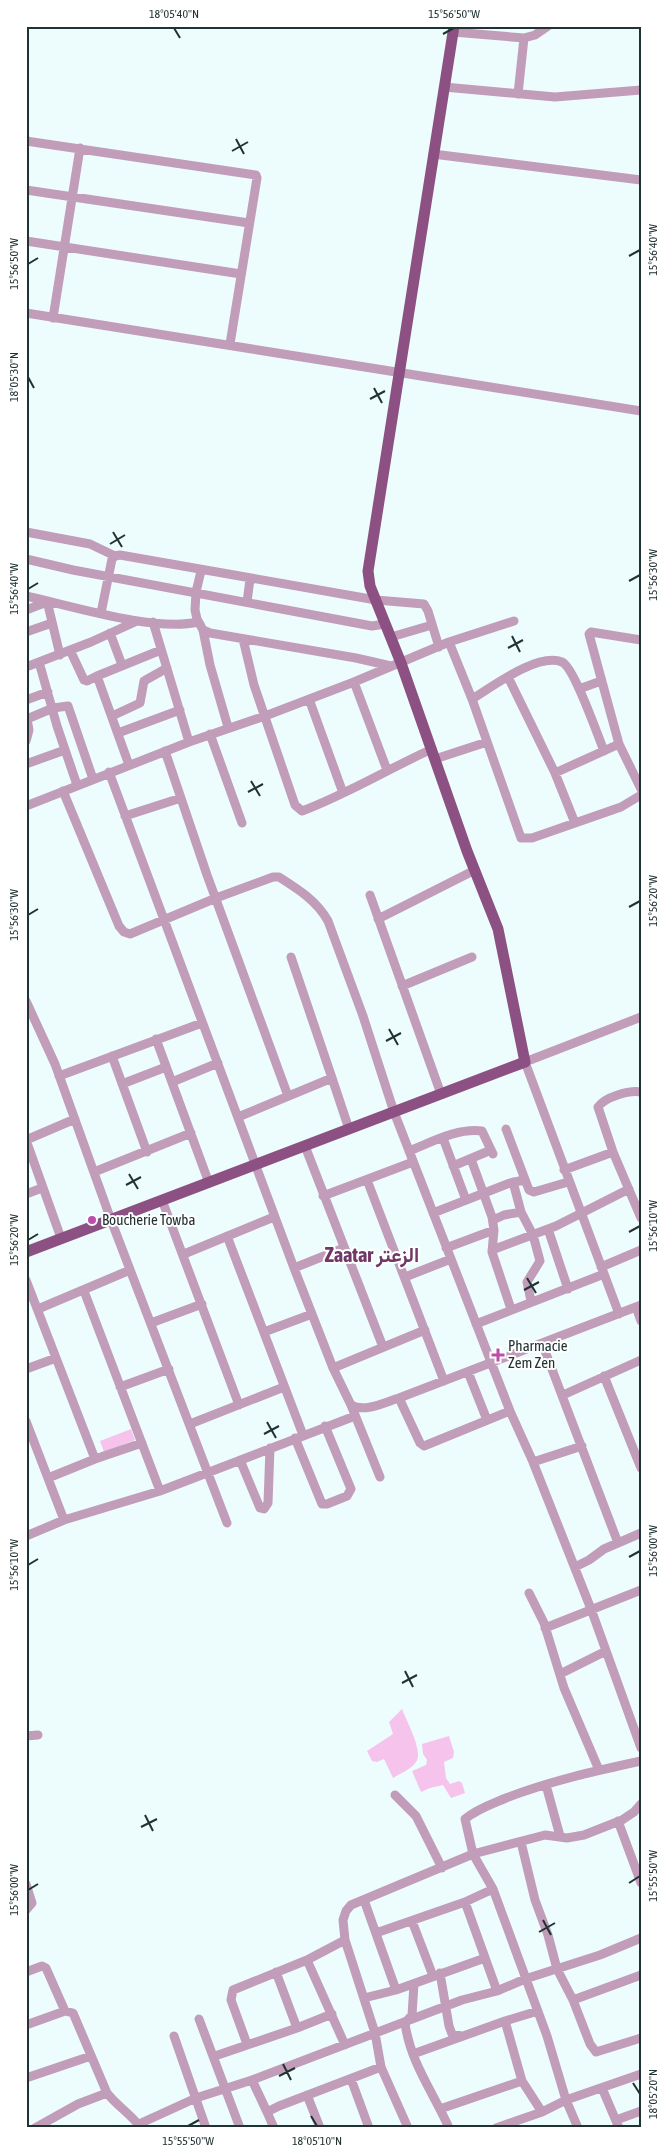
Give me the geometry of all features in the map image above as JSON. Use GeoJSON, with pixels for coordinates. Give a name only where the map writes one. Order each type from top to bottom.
{"type":"FeatureCollection","features":[{"type":"Feature","properties":{"kind":"main road"},"geometry":{"type":"LineString","coordinates":[[26,1252],[525,1062],[498,929],[433,754],[396,665],[391,637],[370,586],[368,571],[368,559],[453,29]]}},
{"type":"Feature","properties":{"kind":"street"},"geometry":{"type":"LineString","coordinates":[[453,29],[524,38],[548,26]]}},
{"type":"Feature","properties":{"kind":"street"},"geometry":{"type":"LineString","coordinates":[[518,94],[524,38]]}},
{"type":"Feature","properties":{"kind":"street"},"geometry":{"type":"LineString","coordinates":[[444,87],[555,97],[641,90]]}},
{"type":"Feature","properties":{"kind":"street"},"geometry":{"type":"LineString","coordinates":[[26,140],[254,174],[257,178],[230,344]]}},
{"type":"Feature","properties":{"kind":"street"},"geometry":{"type":"LineString","coordinates":[[53,318],[80,148]]}},
{"type":"Feature","properties":{"kind":"street"},"geometry":{"type":"LineString","coordinates":[[433,154],[641,180]]}},
{"type":"Feature","properties":{"kind":"street"},"geometry":{"type":"LineString","coordinates":[[26,190],[249,223]]}},
{"type":"Feature","properties":{"kind":"street"},"geometry":{"type":"LineString","coordinates":[[26,240],[241,274]]}},
{"type":"Feature","properties":{"kind":"street"},"geometry":{"type":"LineString","coordinates":[[26,312],[53,318],[230,344],[641,411]]}},
{"type":"Feature","properties":{"kind":"street"},"geometry":{"type":"LineString","coordinates":[[26,532],[90,544],[115,556],[120,555],[201,571],[376,600],[424,604],[439,647]]}},
{"type":"Feature","properties":{"kind":"street"},"geometry":{"type":"LineString","coordinates":[[101,613],[112,560],[115,556]]}},
{"type":"Feature","properties":{"kind":"street"},"geometry":{"type":"LineString","coordinates":[[26,559],[372,626],[385,624]]}},
{"type":"Feature","properties":{"kind":"street"},"geometry":{"type":"LineString","coordinates":[[201,571],[196,592],[195,610],[228,727]]}},
{"type":"Feature","properties":{"kind":"street"},"geometry":{"type":"LineString","coordinates":[[248,602],[250,579]]}},
{"type":"Feature","properties":{"kind":"street"},"geometry":{"type":"LineString","coordinates":[[26,596],[137,621],[200,626],[210,633],[396,665]]}},
{"type":"Feature","properties":{"kind":"street"},"geometry":{"type":"LineString","coordinates":[[26,610],[47,601]]}},
{"type":"Feature","properties":{"kind":"street"},"geometry":{"type":"LineString","coordinates":[[47,601],[60,654]]}},
{"type":"Feature","properties":{"kind":"street"},"geometry":{"type":"LineString","coordinates":[[26,667],[137,621]]}},
{"type":"Feature","properties":{"kind":"street"},"geometry":{"type":"LineString","coordinates":[[26,806],[228,727],[265,716],[354,682],[449,642],[514,621]]}},
{"type":"Feature","properties":{"kind":"street"},"geometry":{"type":"LineString","coordinates":[[153,622],[190,742]]}},
{"type":"Feature","properties":{"kind":"street"},"geometry":{"type":"LineString","coordinates":[[26,632],[52,623]]}},
{"type":"Feature","properties":{"kind":"street"},"geometry":{"type":"LineString","coordinates":[[391,637],[432,625]]}},
{"type":"Feature","properties":{"kind":"street"},"geometry":{"type":"LineString","coordinates":[[640,641],[589,632],[601,681],[620,744],[641,789]]}},
{"type":"Feature","properties":{"kind":"street"},"geometry":{"type":"LineString","coordinates":[[110,633],[122,665]]}},
{"type":"Feature","properties":{"kind":"street"},"geometry":{"type":"LineString","coordinates":[[243,639],[254,685],[297,808],[302,811],[343,794],[387,770],[433,754],[487,742]]}},
{"type":"Feature","properties":{"kind":"street"},"geometry":{"type":"LineString","coordinates":[[449,642],[472,699],[521,838],[532,838],[621,807],[641,795]]}},
{"type":"Feature","properties":{"kind":"street"},"geometry":{"type":"LineString","coordinates":[[70,650],[84,680],[87,681],[161,650]]}},
{"type":"Feature","properties":{"kind":"street"},"geometry":{"type":"LineString","coordinates":[[472,699],[533,664],[547,660],[562,662],[568,667],[578,688],[604,752]]}},
{"type":"Feature","properties":{"kind":"street"},"geometry":{"type":"LineString","coordinates":[[39,662],[65,750],[78,785]]}},
{"type":"Feature","properties":{"kind":"street"},"geometry":{"type":"LineString","coordinates":[[112,716],[140,703],[144,681],[167,668]]}},
{"type":"Feature","properties":{"kind":"street"},"geometry":{"type":"LineString","coordinates":[[97,676],[128,765]]}},
{"type":"Feature","properties":{"kind":"street"},"geometry":{"type":"LineString","coordinates":[[508,678],[555,774],[575,823]]}},
{"type":"Feature","properties":{"kind":"street"},"geometry":{"type":"LineString","coordinates":[[578,688],[601,681]]}},
{"type":"Feature","properties":{"kind":"street"},"geometry":{"type":"LineString","coordinates":[[354,682],[387,770]]}},
{"type":"Feature","properties":{"kind":"street"},"geometry":{"type":"LineString","coordinates":[[26,700],[48,692]]}},
{"type":"Feature","properties":{"kind":"street"},"geometry":{"type":"LineString","coordinates":[[309,699],[343,794]]}},
{"type":"Feature","properties":{"kind":"street"},"geometry":{"type":"LineString","coordinates":[[26,741],[29,730],[27,719],[53,708],[66,705],[70,708],[93,779]]}},
{"type":"Feature","properties":{"kind":"street"},"geometry":{"type":"LineString","coordinates":[[118,733],[180,710]]}},
{"type":"Feature","properties":{"kind":"street"},"geometry":{"type":"LineString","coordinates":[[210,734],[242,824]]}},
{"type":"Feature","properties":{"kind":"street"},"geometry":{"type":"LineString","coordinates":[[555,774],[620,744]]}},
{"type":"Feature","properties":{"kind":"street"},"geometry":{"type":"LineString","coordinates":[[26,764],[65,750]]}},
{"type":"Feature","properties":{"kind":"street"},"geometry":{"type":"LineString","coordinates":[[165,751],[288,1096]]}},
{"type":"Feature","properties":{"kind":"street"},"geometry":{"type":"LineString","coordinates":[[109,772],[274,1217],[333,1368],[351,1405],[380,1477]]}},
{"type":"Feature","properties":{"kind":"street"},"geometry":{"type":"LineString","coordinates":[[63,791],[119,926],[124,932],[130,934],[216,898],[279,877],[307,896],[323,912],[363,1016],[394,1112],[413,1162],[510,1411],[575,1566],[641,1748]]}},
{"type":"Feature","properties":{"kind":"street"},"geometry":{"type":"LineString","coordinates":[[125,816],[181,798]]}},
{"type":"Feature","properties":{"kind":"street"},"geometry":{"type":"LineString","coordinates":[[378,919],[475,870]]}},
{"type":"Feature","properties":{"kind":"street"},"geometry":{"type":"LineString","coordinates":[[370,895],[441,1094]]}},
{"type":"Feature","properties":{"kind":"street"},"geometry":{"type":"LineString","coordinates":[[291,957],[349,1130]]}},
{"type":"Feature","properties":{"kind":"street"},"geometry":{"type":"LineString","coordinates":[[402,986],[472,957]]}},
{"type":"Feature","properties":{"kind":"street"},"geometry":{"type":"LineString","coordinates":[[26,1001],[30,1022],[59,1076],[111,1220],[227,1522]]}},
{"type":"Feature","properties":{"kind":"street"},"geometry":{"type":"LineString","coordinates":[[619,1314],[568,1182],[525,1062],[641,1017]]}},
{"type":"Feature","properties":{"kind":"street"},"geometry":{"type":"LineString","coordinates":[[59,1076],[202,1023]]}},
{"type":"Feature","properties":{"kind":"street"},"geometry":{"type":"LineString","coordinates":[[156,1039],[210,1183]]}},
{"type":"Feature","properties":{"kind":"street"},"geometry":{"type":"LineString","coordinates":[[112,1056],[147,1152]]}},
{"type":"Feature","properties":{"kind":"street"},"geometry":{"type":"LineString","coordinates":[[172,1082],[218,1063]]}},
{"type":"Feature","properties":{"kind":"street"},"geometry":{"type":"LineString","coordinates":[[122,1084],[166,1067]]}},
{"type":"Feature","properties":{"kind":"street"},"geometry":{"type":"LineString","coordinates":[[238,1117],[332,1078]]}},
{"type":"Feature","properties":{"kind":"street"},"geometry":{"type":"LineString","coordinates":[[641,1092],[614,1097],[598,1105],[613,1152],[641,1218]]}},
{"type":"Feature","properties":{"kind":"street"},"geometry":{"type":"LineString","coordinates":[[61,1238],[26,1140],[75,1119]]}},
{"type":"Feature","properties":{"kind":"street"},"geometry":{"type":"LineString","coordinates":[[506,1129],[528,1189],[532,1192],[568,1182]]}},
{"type":"Feature","properties":{"kind":"street"},"geometry":{"type":"LineString","coordinates":[[409,1151],[466,1130],[482,1131],[492,1152],[453,1166]]}},
{"type":"Feature","properties":{"kind":"street"},"geometry":{"type":"LineString","coordinates":[[94,1172],[191,1133]]}},
{"type":"Feature","properties":{"kind":"street"},"geometry":{"type":"LineString","coordinates":[[443,1138],[466,1200]]}},
{"type":"Feature","properties":{"kind":"street"},"geometry":{"type":"LineString","coordinates":[[305,1146],[382,1347]]}},
{"type":"Feature","properties":{"kind":"street"},"geometry":{"type":"LineString","coordinates":[[564,1170],[613,1152]]}},
{"type":"Feature","properties":{"kind":"street"},"geometry":{"type":"LineString","coordinates":[[471,1159],[493,1220],[492,1250],[511,1309]]}},
{"type":"Feature","properties":{"kind":"street"},"geometry":{"type":"LineString","coordinates":[[323,1196],[413,1162]]}},
{"type":"Feature","properties":{"kind":"street"},"geometry":{"type":"LineString","coordinates":[[367,1180],[444,1381]]}},
{"type":"Feature","properties":{"kind":"street"},"geometry":{"type":"LineString","coordinates":[[433,1213],[513,1182],[524,1180]]}},
{"type":"Feature","properties":{"kind":"street"},"geometry":{"type":"LineString","coordinates":[[513,1182],[522,1212],[533,1235],[540,1261],[527,1282],[531,1301]]}},
{"type":"Feature","properties":{"kind":"street"},"geometry":{"type":"LineString","coordinates":[[26,1194],[42,1188]]}},
{"type":"Feature","properties":{"kind":"street"},"geometry":{"type":"LineString","coordinates":[[492,1250],[548,1229],[629,1189]]}},
{"type":"Feature","properties":{"kind":"street"},"geometry":{"type":"LineString","coordinates":[[162,1200],[184,1254],[239,1405]]}},
{"type":"Feature","properties":{"kind":"street"},"geometry":{"type":"LineString","coordinates":[[493,1220],[512,1213],[522,1212]]}},
{"type":"Feature","properties":{"kind":"street"},"geometry":{"type":"LineString","coordinates":[[184,1254],[274,1217]]}},
{"type":"Feature","properties":{"kind":"street"},"geometry":{"type":"LineString","coordinates":[[548,1229],[568,1289]]}},
{"type":"Feature","properties":{"kind":"street"},"geometry":{"type":"LineString","coordinates":[[446,1248],[494,1230]]}},
{"type":"Feature","properties":{"kind":"street"},"geometry":{"type":"LineString","coordinates":[[227,1236],[284,1387],[322,1504],[348,1496],[351,1489],[325,1426]]}},
{"type":"Feature","properties":{"kind":"street"},"geometry":{"type":"LineString","coordinates":[[294,1268],[344,1248]]}},
{"type":"Feature","properties":{"kind":"street"},"geometry":{"type":"LineString","coordinates":[[476,1324],[531,1301],[568,1289],[641,1250]]}},
{"type":"Feature","properties":{"kind":"street"},"geometry":{"type":"LineString","coordinates":[[405,1278],[451,1259]]}},
{"type":"Feature","properties":{"kind":"street"},"geometry":{"type":"LineString","coordinates":[[38,1310],[130,1270]]}},
{"type":"Feature","properties":{"kind":"street"},"geometry":{"type":"LineString","coordinates":[[26,1280],[94,1459]]}},
{"type":"Feature","properties":{"kind":"street"},"geometry":{"type":"LineString","coordinates":[[84,1291],[160,1491]]}},
{"type":"Feature","properties":{"kind":"street"},"geometry":{"type":"LineString","coordinates":[[151,1323],[202,1304]]}},
{"type":"Feature","properties":{"kind":"street"},"geometry":{"type":"LineString","coordinates":[[351,1405],[355,1408],[368,1408],[399,1398],[638,1306],[641,1321]]}},
{"type":"Feature","properties":{"kind":"street"},"geometry":{"type":"LineString","coordinates":[[264,1332],[312,1314]]}},
{"type":"Feature","properties":{"kind":"street"},"geometry":{"type":"LineString","coordinates":[[333,1368],[425,1330]]}},
{"type":"Feature","properties":{"kind":"street"},"geometry":{"type":"LineString","coordinates":[[542,1343],[618,1543]]}},
{"type":"Feature","properties":{"kind":"street"},"geometry":{"type":"LineString","coordinates":[[26,1369],[56,1358]]}},
{"type":"Feature","properties":{"kind":"street"},"geometry":{"type":"LineString","coordinates":[[563,1395],[641,1360]]}},
{"type":"Feature","properties":{"kind":"street"},"geometry":{"type":"LineString","coordinates":[[120,1387],[169,1369]]}},
{"type":"Feature","properties":{"kind":"street"},"geometry":{"type":"LineString","coordinates":[[468,1372],[487,1420]]}},
{"type":"Feature","properties":{"kind":"street"},"geometry":{"type":"LineString","coordinates":[[604,1376],[641,1468]]}},
{"type":"Feature","properties":{"kind":"street"},"geometry":{"type":"LineString","coordinates":[[190,1424],[284,1387]]}},
{"type":"Feature","properties":{"kind":"street"},"geometry":{"type":"LineString","coordinates":[[399,1398],[420,1443],[424,1446],[510,1411]]}},
{"type":"Feature","properties":{"kind":"street"},"geometry":{"type":"LineString","coordinates":[[26,1536],[64,1520],[160,1491],[355,1416]]}},
{"type":"Feature","properties":{"kind":"street"},"geometry":{"type":"LineString","coordinates":[[27,1422],[64,1520]]}},
{"type":"Feature","properties":{"kind":"street"},"geometry":{"type":"LineString","coordinates":[[48,1478],[94,1459],[142,1443]]}},
{"type":"Feature","properties":{"kind":"street"},"geometry":{"type":"LineString","coordinates":[[532,1462],[582,1446]]}},
{"type":"Feature","properties":{"kind":"street"},"geometry":{"type":"LineString","coordinates":[[240,1460],[260,1508],[264,1509],[268,1503],[270,1448]]}},
{"type":"Feature","properties":{"kind":"street"},"geometry":{"type":"LineString","coordinates":[[575,1566],[641,1533]]}},
{"type":"Feature","properties":{"kind":"street"},"geometry":{"type":"LineString","coordinates":[[545,1628],[640,1592]]}},
{"type":"Feature","properties":{"kind":"street"},"geometry":{"type":"LineString","coordinates":[[529,1593],[545,1628],[564,1688],[598,1770]]}},
{"type":"Feature","properties":{"kind":"street"},"geometry":{"type":"LineString","coordinates":[[560,1674],[606,1651]]}},
{"type":"Feature","properties":{"kind":"street"},"geometry":{"type":"LineString","coordinates":[[26,1736],[38,1735]]}},
{"type":"Feature","properties":{"kind":"street"},"geometry":{"type":"LineString","coordinates":[[578,2128],[566,2100],[538,2012],[493,1889],[472,1854],[465,1822],[468,1816],[491,1804],[598,1770],[641,1761]]}},
{"type":"Feature","properties":{"kind":"street"},"geometry":{"type":"LineString","coordinates":[[546,1785],[560,1836]]}},
{"type":"Feature","properties":{"kind":"street"},"geometry":{"type":"LineString","coordinates":[[396,1795],[416,1816],[442,1868]]}},
{"type":"Feature","properties":{"kind":"street"},"geometry":{"type":"LineString","coordinates":[[408,2128],[381,2067],[375,2033],[344,1940],[346,1911],[351,1905],[472,1854],[545,1835],[576,1837],[618,1821],[634,1812],[641,1804]]}},
{"type":"Feature","properties":{"kind":"street"},"geometry":{"type":"LineString","coordinates":[[618,1821],[641,1882]]}},
{"type":"Feature","properties":{"kind":"street"},"geometry":{"type":"LineString","coordinates":[[521,1842],[535,1900],[548,1935],[557,1969],[573,2000],[594,2051],[641,2038]]}},
{"type":"Feature","properties":{"kind":"street"},"geometry":{"type":"LineString","coordinates":[[26,1884],[32,1903],[26,1910]]}},
{"type":"Feature","properties":{"kind":"street"},"geometry":{"type":"LineString","coordinates":[[376,1933],[465,1902],[493,1889]]}},
{"type":"Feature","properties":{"kind":"street"},"geometry":{"type":"LineString","coordinates":[[364,1900],[396,1990]]}},
{"type":"Feature","properties":{"kind":"street"},"geometry":{"type":"LineString","coordinates":[[465,1902],[497,1991]]}},
{"type":"Feature","properties":{"kind":"street"},"geometry":{"type":"LineString","coordinates":[[412,1921],[437,1975],[452,2034],[464,2036]]}},
{"type":"Feature","properties":{"kind":"street"},"geometry":{"type":"LineString","coordinates":[[26,2025],[64,2011],[70,2011],[76,2018],[107,2094],[140,2126],[196,2098],[252,2080],[471,1998],[497,1991],[525,1979],[600,1955],[641,1938]]}},
{"type":"Feature","properties":{"kind":"street"},"geometry":{"type":"LineString","coordinates":[[247,2044],[231,2000],[233,1990],[307,1960],[344,1940]]}},
{"type":"Feature","properties":{"kind":"street"},"geometry":{"type":"LineString","coordinates":[[364,1998],[396,1990],[485,1958]]}},
{"type":"Feature","properties":{"kind":"street"},"geometry":{"type":"LineString","coordinates":[[307,1960],[345,2045]]}},
{"type":"Feature","properties":{"kind":"street"},"geometry":{"type":"LineString","coordinates":[[26,1972],[42,1966],[46,1968],[64,2011]]}},
{"type":"Feature","properties":{"kind":"street"},"geometry":{"type":"LineString","coordinates":[[276,1972],[297,2028]]}},
{"type":"Feature","properties":{"kind":"street"},"geometry":{"type":"LineString","coordinates":[[573,2000],[641,1975]]}},
{"type":"Feature","properties":{"kind":"street"},"geometry":{"type":"LineString","coordinates":[[414,1984],[412,2015],[405,2023],[407,2038],[422,2078],[449,2128]]}},
{"type":"Feature","properties":{"kind":"street"},"geometry":{"type":"LineString","coordinates":[[413,2054],[504,2020],[538,2012]]}},
{"type":"Feature","properties":{"kind":"street"},"geometry":{"type":"LineString","coordinates":[[215,2056],[332,2014]]}},
{"type":"Feature","properties":{"kind":"street"},"geometry":{"type":"LineString","coordinates":[[199,2019],[215,2056],[240,2128]]}},
{"type":"Feature","properties":{"kind":"street"},"geometry":{"type":"LineString","coordinates":[[504,2020],[522,2081],[542,2112]]}},
{"type":"Feature","properties":{"kind":"street"},"geometry":{"type":"LineString","coordinates":[[174,2036],[206,2128]]}},
{"type":"Feature","properties":{"kind":"street"},"geometry":{"type":"LineString","coordinates":[[26,2078],[91,2056]]}},
{"type":"Feature","properties":{"kind":"street"},"geometry":{"type":"LineString","coordinates":[[267,2112],[381,2067]]}},
{"type":"Feature","properties":{"kind":"street"},"geometry":{"type":"LineString","coordinates":[[496,2128],[542,2112],[566,2100],[641,2074]]}},
{"type":"Feature","properties":{"kind":"street"},"geometry":{"type":"LineString","coordinates":[[252,2080],[274,2128]]}},
{"type":"Feature","properties":{"kind":"street"},"geometry":{"type":"LineString","coordinates":[[351,2080],[369,2128]]}},
{"type":"Feature","properties":{"kind":"street"},"geometry":{"type":"LineString","coordinates":[[440,2109],[522,2081]]}},
{"type":"Feature","properties":{"kind":"street"},"geometry":{"type":"LineString","coordinates":[[602,2088],[617,2124],[641,2111]]}},
{"type":"Feature","properties":{"kind":"street"},"geometry":{"type":"LineString","coordinates":[[35,2128],[78,2104],[107,2094]]}},
{"type":"Feature","properties":{"kind":"street"},"geometry":{"type":"LineString","coordinates":[[307,2095],[320,2128]]}},
{"type":"Feature","properties":{"kind":"shaded area"},"geometry":{"type":"Polygon","coordinates":[[[131,1429],[135,1440],[104,1452],[100,1441],[131,1429]]]}},
{"type":"Feature","properties":{"kind":"shaded area"},"geometry":{"type":"Polygon","coordinates":[[[402,1709],[416,1744],[418,1757],[412,1767],[393,1778],[384,1759],[377,1762],[372,1761],[367,1751],[393,1734],[389,1722],[402,1709]]]}},
{"type":"Feature","properties":{"kind":"shaded area"},"geometry":{"type":"Polygon","coordinates":[[[449,1736],[454,1752],[453,1758],[444,1762],[446,1778],[450,1784],[459,1781],[462,1783],[465,1793],[451,1798],[443,1785],[421,1792],[412,1771],[426,1765],[427,1760],[423,1754],[422,1744],[449,1736]]]}},
{"type":"Feature","properties":{"kind":"place","name":"Boucherie Towba"},"geometry":{"type":"Point","coordinates":[92,1220]}},
{"type":"Feature","properties":{"kind":"place","name":"Pharmacie Zem Zen"},"geometry":{"type":"Point","coordinates":[498,1355]}},
{"type":"Feature","properties":{"kind":"district","name":"Zaatar الزعتر"},"geometry":{"type":"Point","coordinates":[372,1255]}}]}
